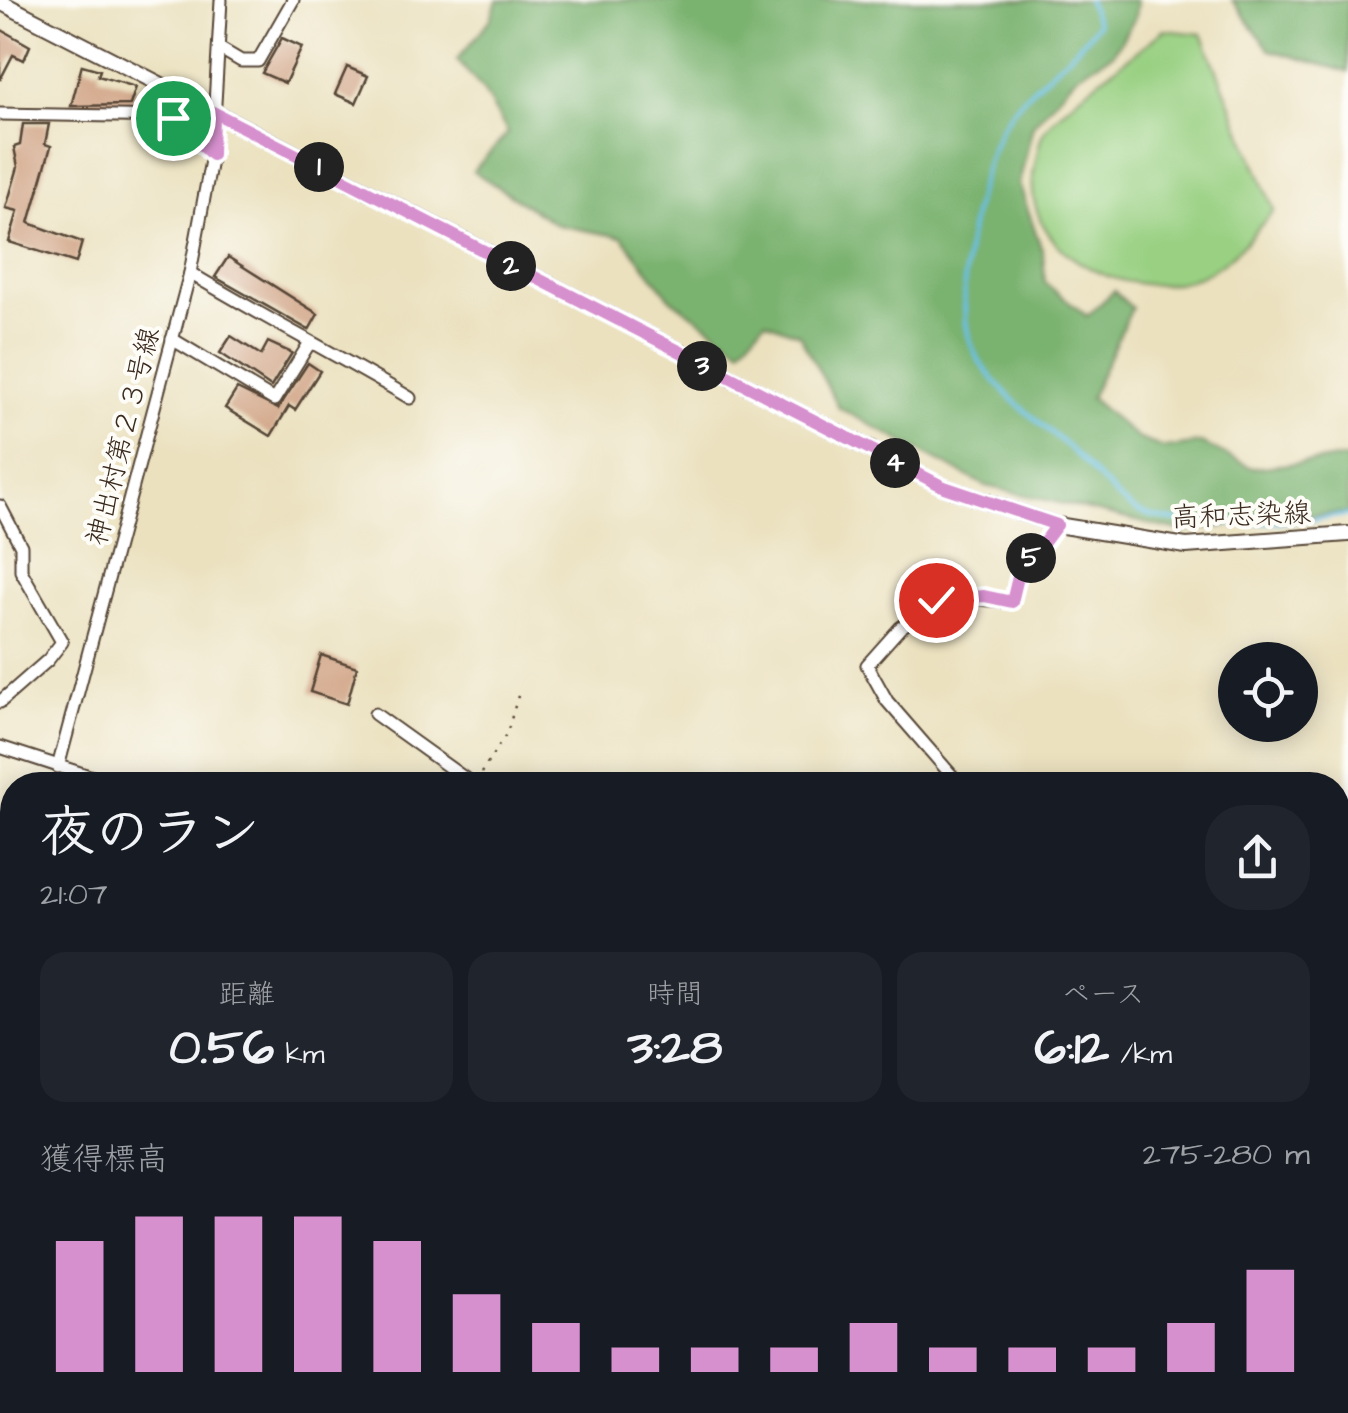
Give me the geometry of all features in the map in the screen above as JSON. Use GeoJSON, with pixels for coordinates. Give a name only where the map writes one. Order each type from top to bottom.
{"type":"FeatureCollection","features":[{"type":"Feature","properties":{"kind":"street","name":"神出村第２３号線"},"geometry":{"type":"LineString","coordinates":[[58,767],[190,272],[212,155],[221,0]]}},
{"type":"Feature","properties":{"kind":"street"},"geometry":{"type":"LineString","coordinates":[[219,48],[242,61],[258,61],[293,0]]}},
{"type":"Feature","properties":{"kind":"street","name":"高和志染線"},"geometry":{"type":"LineString","coordinates":[[0,2],[944,487],[1057,525],[1186,546],[1348,534]]}},
{"type":"Feature","properties":{"kind":"street"},"geometry":{"type":"LineString","coordinates":[[0,114],[173,118],[212,155]]}},
{"type":"Feature","properties":{"kind":"street"},"geometry":{"type":"LineString","coordinates":[[190,272],[309,344],[410,398]]}},
{"type":"Feature","properties":{"kind":"street"},"geometry":{"type":"LineString","coordinates":[[172,338],[274,400],[309,344]]}},
{"type":"Feature","properties":{"kind":"street"},"geometry":{"type":"LineString","coordinates":[[0,506],[21,546],[21,571],[62,642],[48,660],[0,702]]}},
{"type":"Feature","properties":{"kind":"street"},"geometry":{"type":"LineString","coordinates":[[949,772],[887,702],[867,665],[900,628],[946,596],[1012,602],[1018,577],[1057,525]]}},
{"type":"Feature","properties":{"kind":"street"},"geometry":{"type":"LineString","coordinates":[[375,714],[457,772]]}},
{"type":"Feature","properties":{"kind":"street"},"geometry":{"type":"LineString","coordinates":[[0,747],[75,772]]}},
{"type":"Feature","properties":{"kind":"path"},"geometry":{"type":"LineString","coordinates":[[482,772],[507,732],[520,689]]}},
{"type":"Feature","properties":{"kind":"green space"},"geometry":{"type":"Polygon","coordinates":[[[497,0],[1137,0],[1135,18],[1113,54],[1078,74],[1033,125],[1019,184],[1043,253],[1045,283],[1087,316],[1114,291],[1132,308],[1090,398],[1137,438],[1164,448],[1201,443],[1252,468],[1348,458],[1348,513],[1279,517],[1184,532],[986,486],[839,408],[799,334],[765,321],[741,349],[671,299],[622,237],[557,225],[473,171],[508,133],[483,90],[457,60],[491,19],[497,0]]]}},
{"type":"Feature","properties":{"kind":"green space"},"geometry":{"type":"Polygon","coordinates":[[[1232,0],[1348,0],[1348,72],[1270,50],[1232,0]]]}},
{"type":"Feature","properties":{"kind":"green space"},"geometry":{"type":"Polygon","coordinates":[[[1164,30],[1202,34],[1274,210],[1211,271],[1171,284],[1141,284],[1110,277],[1059,246],[1042,223],[1033,195],[1035,164],[1044,131],[1058,116],[1164,30]]]}},
{"type":"Feature","properties":{"kind":"building"},"geometry":{"type":"Polygon","coordinates":[[[0,29],[30,46],[24,60],[13,55],[0,80],[0,29]]]}},
{"type":"Feature","properties":{"kind":"building"},"geometry":{"type":"Polygon","coordinates":[[[282,38],[302,47],[285,83],[262,73],[282,38]]]}},
{"type":"Feature","properties":{"kind":"building"},"geometry":{"type":"Polygon","coordinates":[[[82,65],[100,70],[98,76],[136,87],[130,105],[71,106],[82,65]]]}},
{"type":"Feature","properties":{"kind":"building"},"geometry":{"type":"Polygon","coordinates":[[[347,67],[368,76],[356,103],[335,94],[347,67]]]}},
{"type":"Feature","properties":{"kind":"building"},"geometry":{"type":"Polygon","coordinates":[[[23,124],[49,124],[45,144],[51,146],[29,223],[82,242],[76,263],[9,242],[18,211],[6,208],[18,167],[14,147],[20,145],[23,124]]]}},
{"type":"Feature","properties":{"kind":"building"},"geometry":{"type":"Polygon","coordinates":[[[228,257],[318,314],[309,330],[215,277],[228,257]]]}},
{"type":"Feature","properties":{"kind":"building"},"geometry":{"type":"Polygon","coordinates":[[[231,336],[261,355],[268,342],[292,353],[271,387],[220,353],[231,336]]]}},
{"type":"Feature","properties":{"kind":"building"},"geometry":{"type":"Polygon","coordinates":[[[308,363],[320,371],[295,410],[289,406],[271,436],[225,408],[237,389],[278,409],[308,363]]]}},
{"type":"Feature","properties":{"kind":"building"},"geometry":{"type":"Polygon","coordinates":[[[321,655],[357,667],[347,704],[310,692],[321,655]]]}},
{"type":"Feature","properties":{"kind":"waterway"},"geometry":{"type":"LineString","coordinates":[[1088,0],[1097,24],[1008,116],[982,181],[965,278],[969,337],[978,359],[1009,396],[1137,511],[1211,523],[1348,515]]}},
{"type":"Feature","properties":{"kind":"route"},"geometry":{"type":"LineString","coordinates":[[173,118],[212,155],[213,112],[781,407],[944,487],[1057,525],[1018,577],[1012,602],[984,596],[946,596],[936,600]]}}]}
